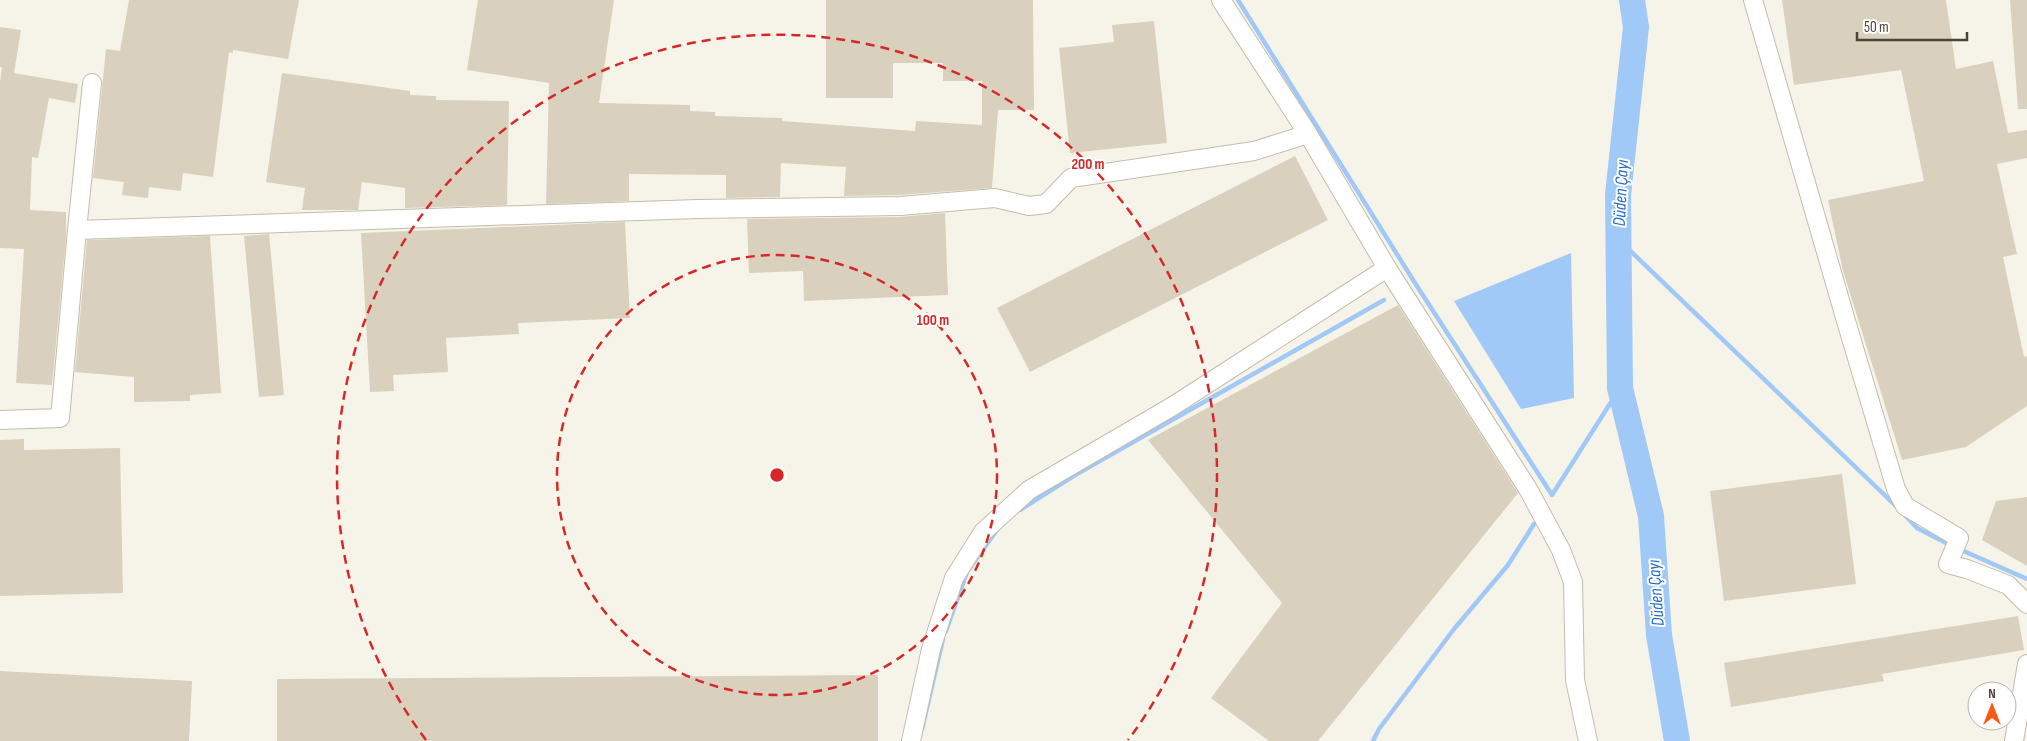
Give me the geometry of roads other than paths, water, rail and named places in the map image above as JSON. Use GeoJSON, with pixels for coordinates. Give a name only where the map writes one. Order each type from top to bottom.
{"type":"FeatureCollection","features":[{"type":"Feature","properties":{"kind":"street"},"geometry":{"type":"LineString","coordinates":[[1221,0],[1308,134],[1387,268],[1528,489],[1562,550],[1573,582],[1575,680],[1588,741]]}},
{"type":"Feature","properties":{"kind":"street"},"geometry":{"type":"LineString","coordinates":[[1753,0],[1896,489],[1909,510],[1959,538],[1948,564],[1967,568],[2008,585],[2027,604]]}},
{"type":"Feature","properties":{"kind":"street"},"geometry":{"type":"LineString","coordinates":[[0,420],[60,418],[92,83]]}},
{"type":"Feature","properties":{"kind":"street"},"geometry":{"type":"LineString","coordinates":[[77,230],[698,210],[900,206],[995,198],[1029,206],[1046,204],[1070,178],[1254,151],[1308,134]]}},
{"type":"Feature","properties":{"kind":"street"},"geometry":{"type":"LineString","coordinates":[[911,741],[931,649],[954,578],[983,532],[1029,490],[1173,406],[1387,268]]}},
{"type":"Feature","properties":{"kind":"street"},"geometry":{"type":"LineString","coordinates":[[2014,741],[2027,664]]}},
{"type":"Feature","properties":{"kind":"water"},"geometry":{"type":"Polygon","coordinates":[[[1571,253],[1574,398],[1521,409],[1454,301],[1571,253]]]}},
{"type":"Feature","properties":{"kind":"waterway"},"geometry":{"type":"LineString","coordinates":[[1238,0],[1415,283],[1552,495],[1620,388]]}},
{"type":"Feature","properties":{"kind":"waterway","name":"Düden Çayı"},"geometry":{"type":"LineString","coordinates":[[1632,0],[1636,27],[1618,195],[1620,388],[1651,516],[1659,635],[1677,741]]}},
{"type":"Feature","properties":{"kind":"waterway"},"geometry":{"type":"LineString","coordinates":[[1619,240],[1897,507]]}},
{"type":"Feature","properties":{"kind":"waterway"},"geometry":{"type":"LineString","coordinates":[[1020,510],[1075,475],[1384,300]]}},
{"type":"Feature","properties":{"kind":"waterway"},"geometry":{"type":"LineString","coordinates":[[1903,513],[1917,528],[1952,546]]}},
{"type":"Feature","properties":{"kind":"waterway","name":"Düden Çayı"},"geometry":{"type":"LineString","coordinates":[[1373,741],[1379,729],[1454,629],[1508,565],[1534,524]]}},
{"type":"Feature","properties":{"kind":"waterway"},"geometry":{"type":"LineString","coordinates":[[946,631],[967,572],[997,530]]}},
{"type":"Feature","properties":{"kind":"waterway"},"geometry":{"type":"LineString","coordinates":[[1959,549],[2027,579]]}},
{"type":"Feature","properties":{"kind":"waterway"},"geometry":{"type":"LineString","coordinates":[[922,729],[943,639]]}}]}
